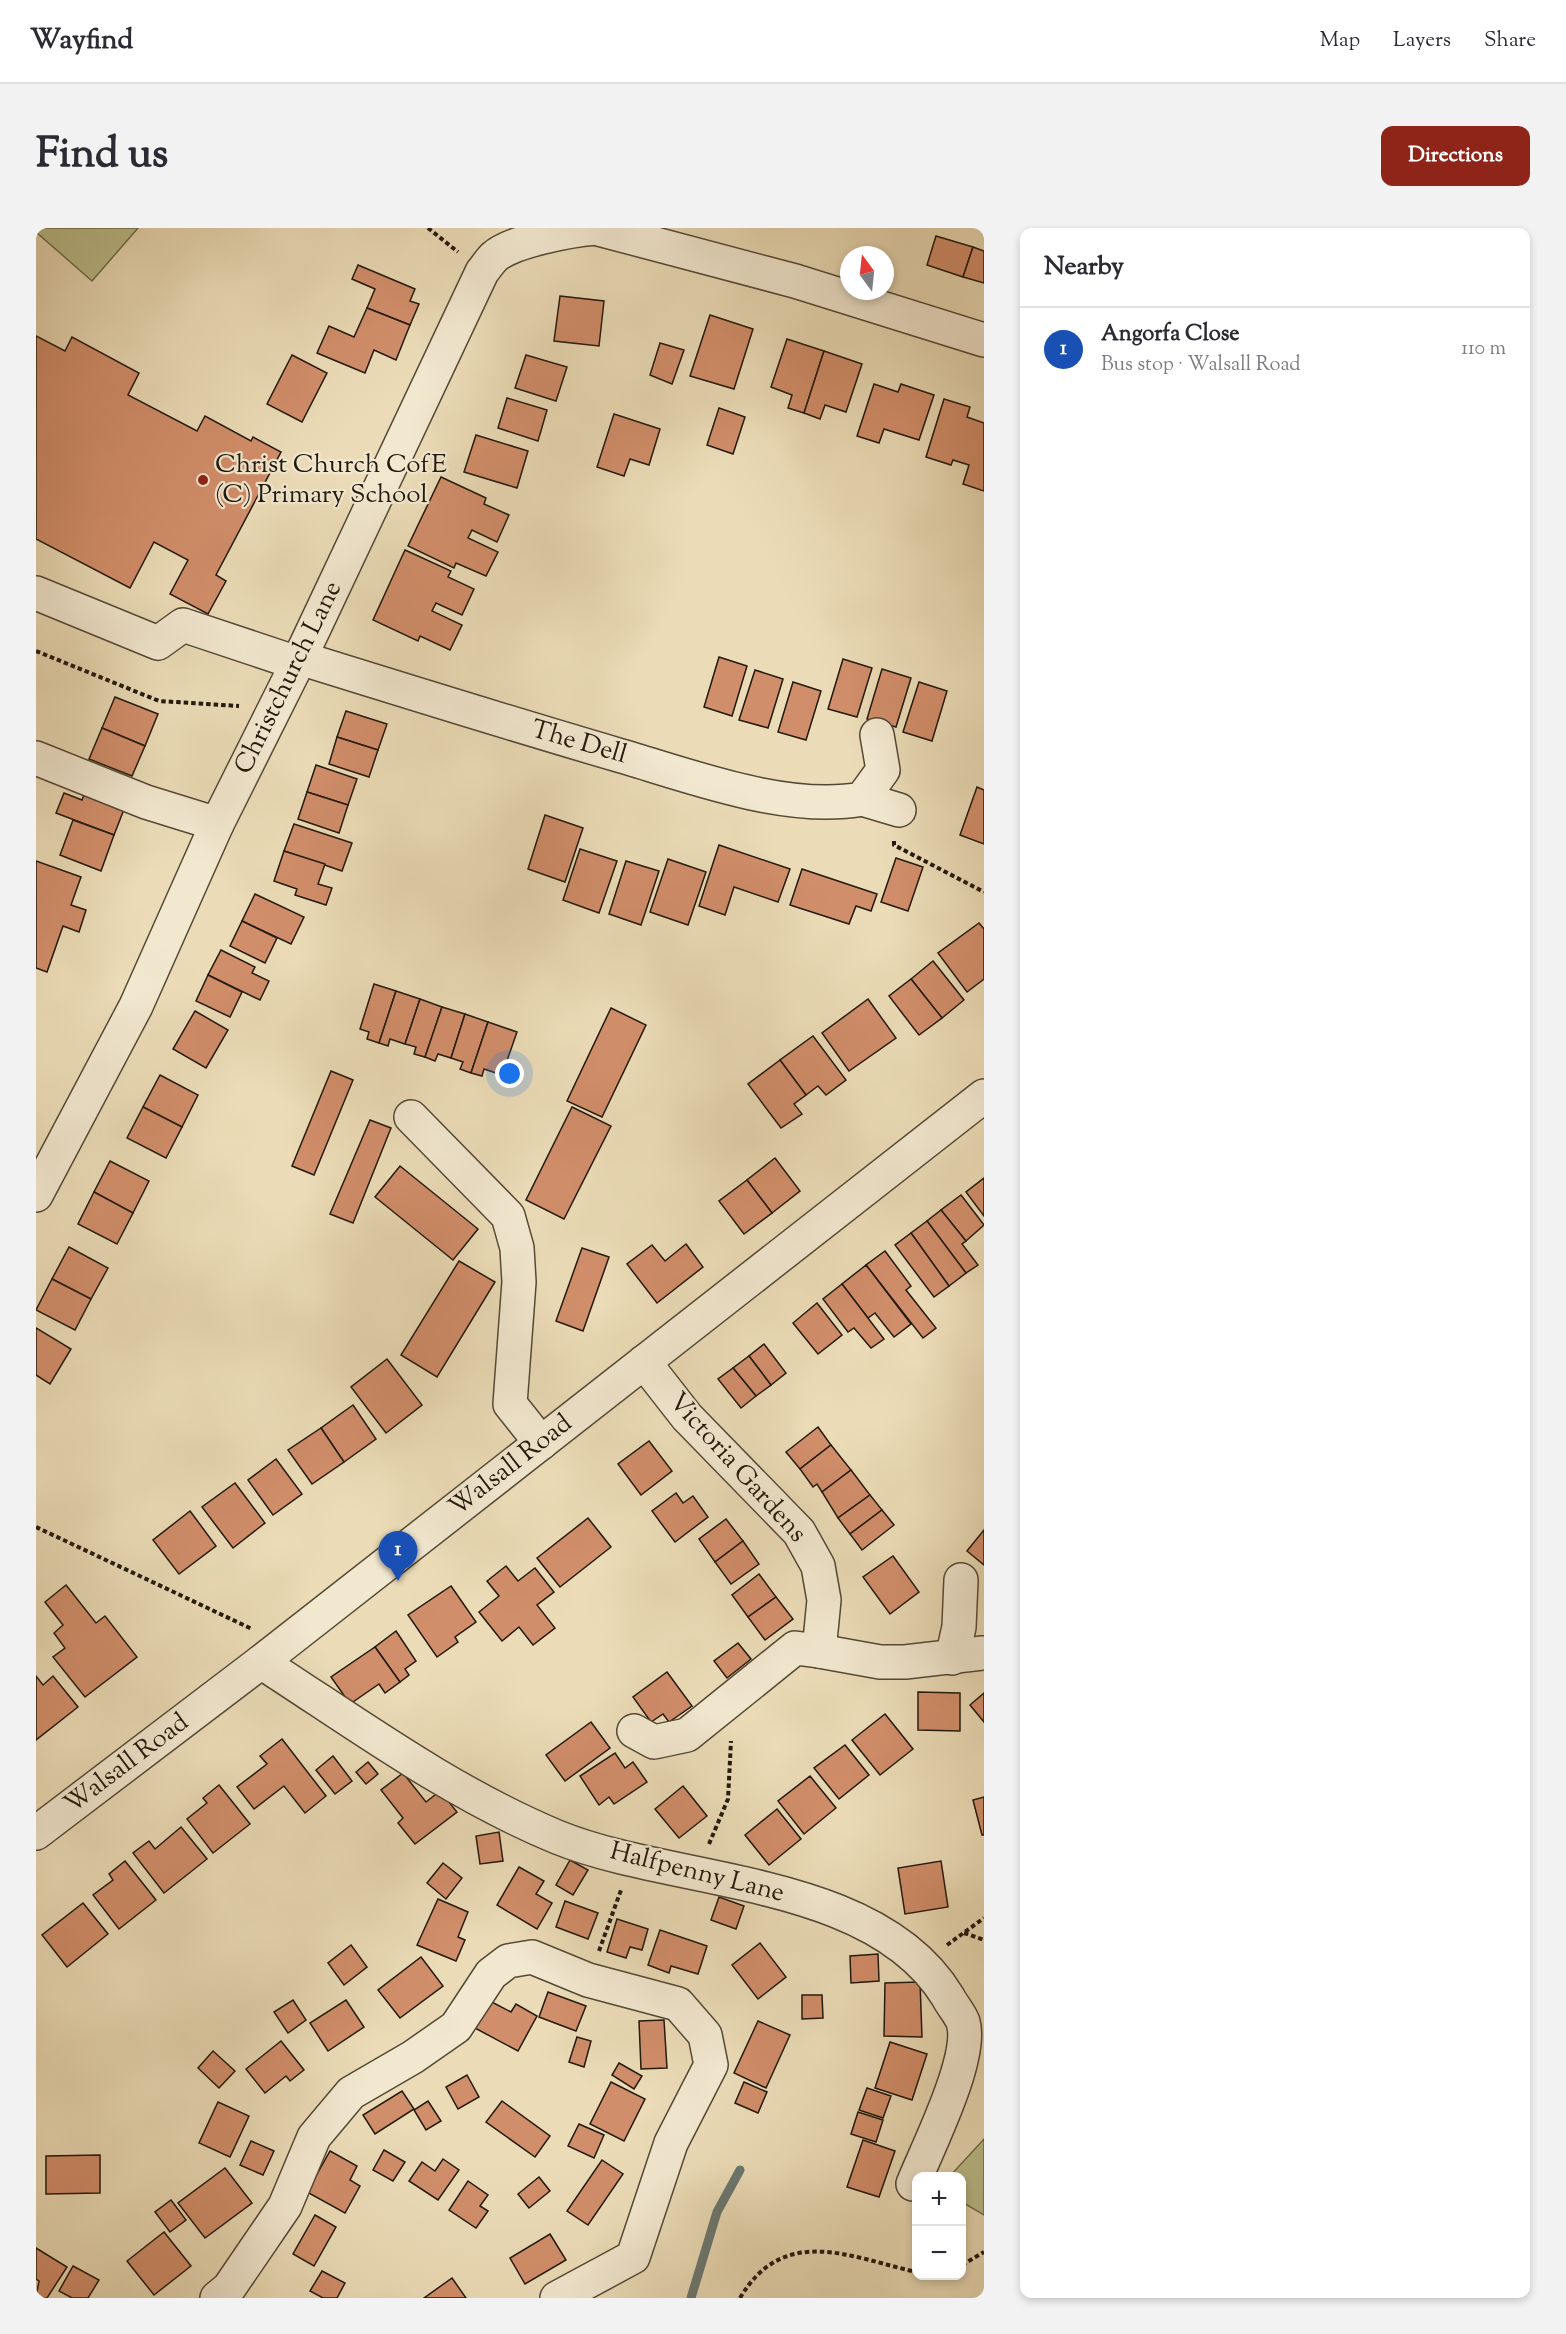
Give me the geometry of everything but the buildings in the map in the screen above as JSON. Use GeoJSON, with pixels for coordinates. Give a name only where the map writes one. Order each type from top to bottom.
{"type":"FeatureCollection","features":[{"type":"Feature","properties":{"kind":"street","name":"Christchurch Lane"},"geometry":{"type":"LineString","coordinates":[[36,1195],[136,1006],[217,824],[299,660],[482,272],[496,256],[516,246],[567,230],[595,228],[795,281],[984,340]]}},
{"type":"Feature","properties":{"kind":"street","name":"The Dell"},"geometry":{"type":"LineString","coordinates":[[36,593],[158,643],[183,625],[691,776],[793,801],[837,804],[862,799],[899,810]]}},
{"type":"Feature","properties":{"kind":"street"},"geometry":{"type":"LineString","coordinates":[[862,799],[883,770],[877,735]]}},
{"type":"Feature","properties":{"kind":"street"},"geometry":{"type":"LineString","coordinates":[[36,758],[146,802],[217,824]]}},
{"type":"Feature","properties":{"kind":"street","name":"Walsall Road"},"geometry":{"type":"LineString","coordinates":[[36,1833],[272,1653],[984,1096]]}},
{"type":"Feature","properties":{"kind":"street"},"geometry":{"type":"LineString","coordinates":[[411,1117],[508,1216],[517,1248],[519,1282],[510,1404],[541,1443]]}},
{"type":"Feature","properties":{"kind":"street","name":"Victoria Gardens"},"geometry":{"type":"LineString","coordinates":[[644,1362],[687,1417],[799,1533],[818,1566],[824,1600],[819,1651]]}},
{"type":"Feature","properties":{"kind":"street"},"geometry":{"type":"LineString","coordinates":[[634,1731],[654,1743],[687,1735],[819,1651],[880,1662],[967,1655],[959,1627],[961,1580]]}},
{"type":"Feature","properties":{"kind":"street","name":"Halfpenny Lane"},"geometry":{"type":"LineString","coordinates":[[272,1653],[465,1794],[559,1838],[633,1859],[790,1895],[854,1918],[903,1948],[934,1974],[963,2023],[973,2068],[919,2172]]}},
{"type":"Feature","properties":{"kind":"street"},"geometry":{"type":"LineString","coordinates":[[217,2298],[230,2288],[285,2206],[314,2137],[351,2093],[412,2057],[456,2027],[491,1974],[508,1961],[532,1957],[588,1980],[678,2004],[705,2035],[711,2065],[671,2143],[633,2257],[557,2298]]}},
{"type":"Feature","properties":{"kind":"path"},"geometry":{"type":"LineString","coordinates":[[36,651],[159,701],[245,706],[278,699]]}},
{"type":"Feature","properties":{"kind":"path"},"geometry":{"type":"LineString","coordinates":[[899,810],[894,846],[984,892]]}},
{"type":"Feature","properties":{"kind":"path"},"geometry":{"type":"LineString","coordinates":[[36,1527],[272,1653]]}},
{"type":"Feature","properties":{"kind":"path"},"geometry":{"type":"LineString","coordinates":[[696,1872],[728,1799],[731,1740],[736,1732]]}},
{"type":"Feature","properties":{"kind":"path"},"geometry":{"type":"LineString","coordinates":[[588,1980],[633,1859]]}},
{"type":"Feature","properties":{"kind":"path"},"geometry":{"type":"LineString","coordinates":[[939,1952],[984,1918]]}},
{"type":"Feature","properties":{"kind":"path"},"geometry":{"type":"LineString","coordinates":[[963,1933],[984,1940]]}},
{"type":"Feature","properties":{"kind":"path"},"geometry":{"type":"LineString","coordinates":[[740,2298],[752,2279],[777,2260],[804,2251],[832,2250],[912,2271]]}},
{"type":"Feature","properties":{"kind":"path"},"geometry":{"type":"LineString","coordinates":[[966,2263],[984,2252]]}},
{"type":"Feature","properties":{"kind":"green space"},"geometry":{"type":"Polygon","coordinates":[[[36,228],[138,228],[92,281],[36,232],[36,228]]]}},
{"type":"Feature","properties":{"kind":"green space"},"geometry":{"type":"Polygon","coordinates":[[[984,2139],[984,2215],[966,2204],[966,2172],[954,2172],[984,2139]]]}},
{"type":"Feature","properties":{"kind":"waterway"},"geometry":{"type":"LineString","coordinates":[[691,2298],[717,2212],[740,2170]]}},
{"type":"Feature","properties":{"kind":"place","name":"Christ Church CofE (C) Primary School"},"geometry":{"type":"Point","coordinates":[203,480]}},
{"type":"Feature","properties":{"kind":"place","name":"Angorfa Close"},"geometry":{"type":"Point","coordinates":[398,1581]}}]}
